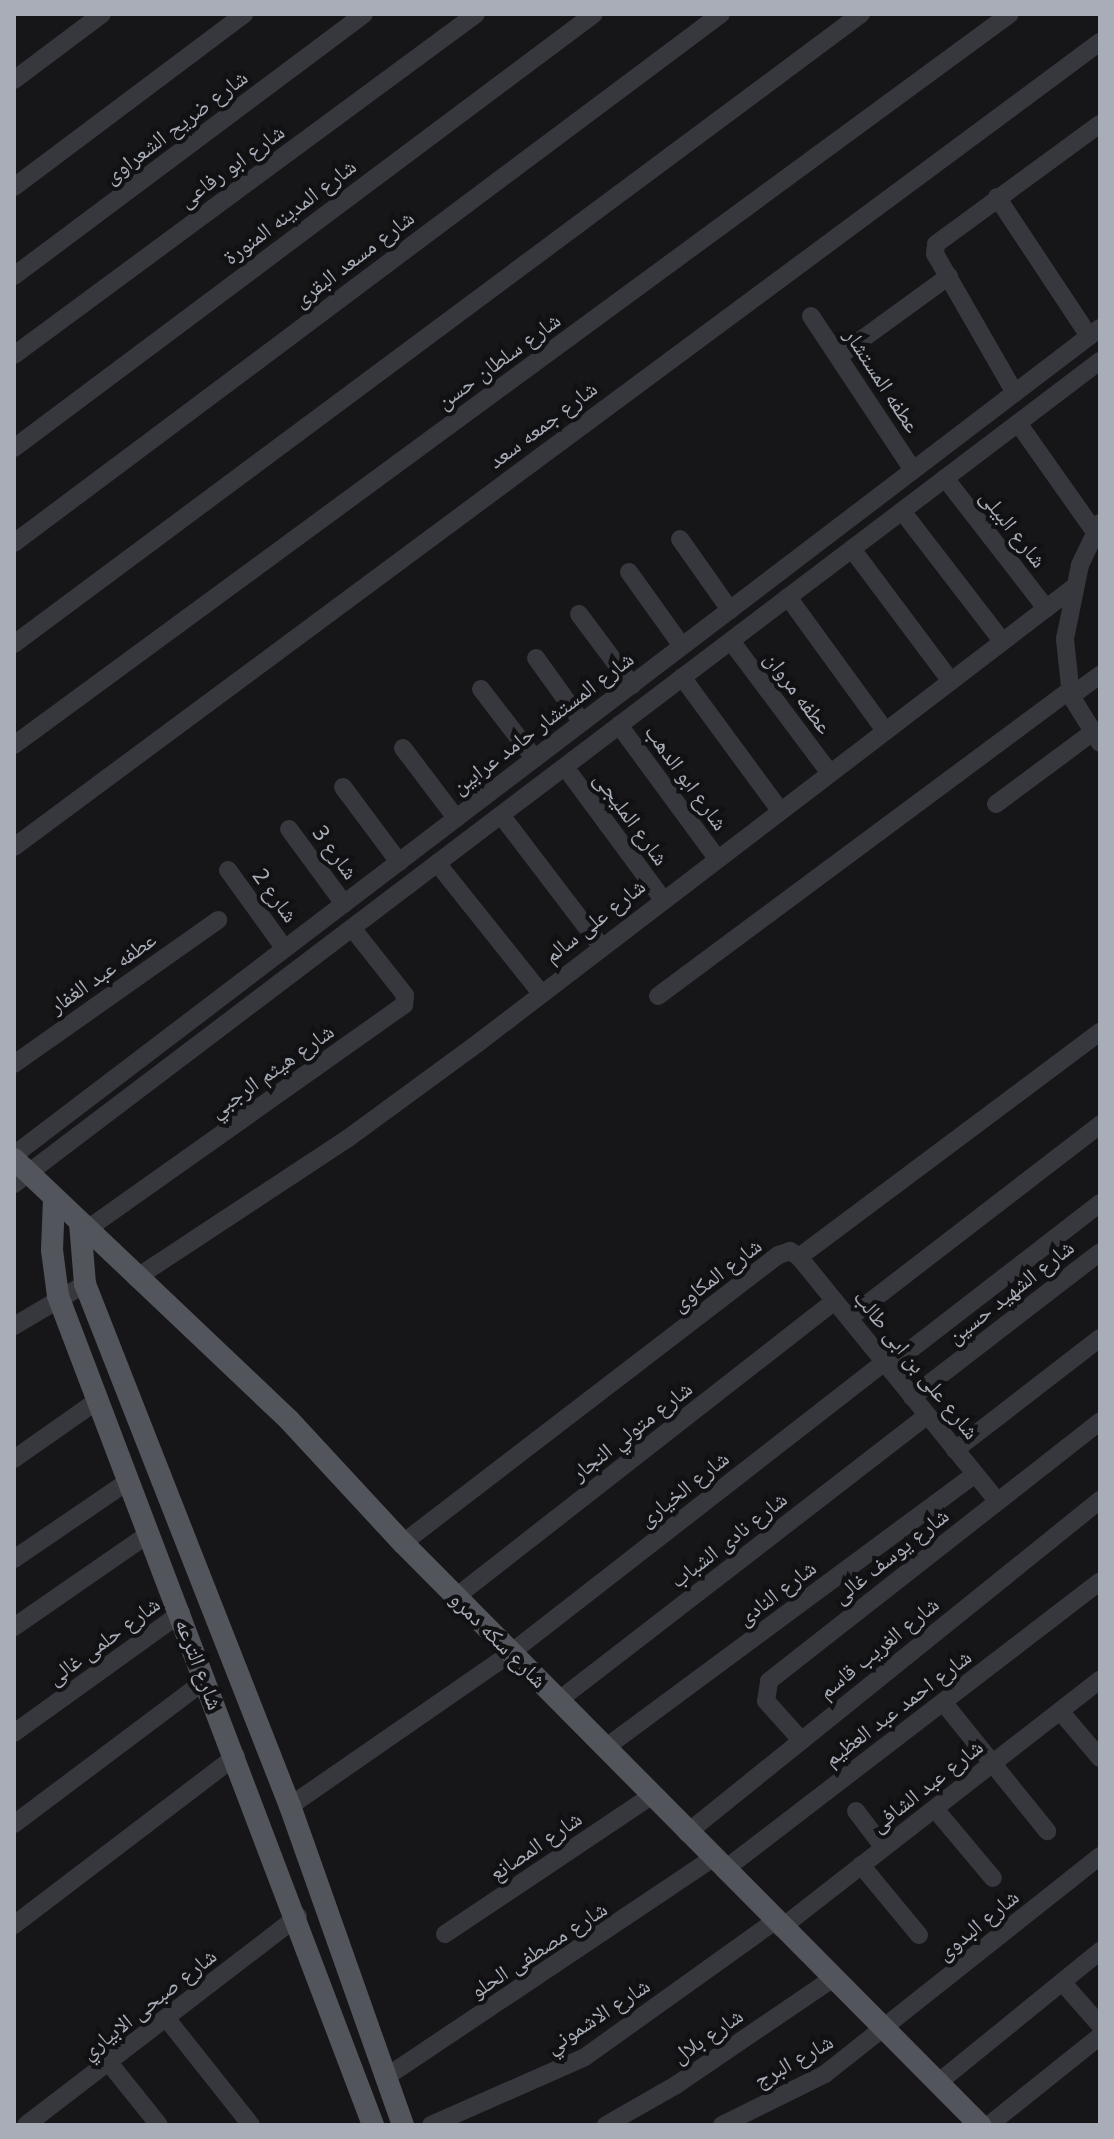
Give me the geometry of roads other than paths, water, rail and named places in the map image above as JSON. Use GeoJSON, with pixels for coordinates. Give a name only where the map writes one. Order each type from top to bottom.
{"type":"FeatureCollection","features":[{"type":"Feature","properties":{"kind":"main road","name":"شارع سكه دمرو"},"geometry":{"type":"LineString","coordinates":[[18,1168],[54,1198],[289,1420],[403,1543],[687,1833],[980,2125]]}},
{"type":"Feature","properties":{"kind":"main road","name":"شارع الترعه"},"geometry":{"type":"LineString","coordinates":[[54,1198],[52,1250],[58,1296],[298,1916],[373,2125]]}},
{"type":"Feature","properties":{"kind":"main road","name":"شارع الترعه"},"geometry":{"type":"LineString","coordinates":[[83,1227],[78,1257],[85,1284],[290,1806],[403,2125]]}},
{"type":"Feature","properties":{"kind":"main road"},"geometry":{"type":"LineString","coordinates":[[342,2040],[369,2028]]}},
{"type":"Feature","properties":{"kind":"street"},"geometry":{"type":"LineString","coordinates":[[14,80],[102,14]]}},
{"type":"Feature","properties":{"kind":"street"},"geometry":{"type":"LineString","coordinates":[[14,187],[244,14]]}},
{"type":"Feature","properties":{"kind":"street","name":"شارع ضريح الشعراوى"},"geometry":{"type":"LineString","coordinates":[[14,276],[364,14]]}},
{"type":"Feature","properties":{"kind":"street","name":"شارع ابو رفاعى"},"geometry":{"type":"LineString","coordinates":[[14,355],[476,14]]}},
{"type":"Feature","properties":{"kind":"street","name":"شارع المدينه المنورة"},"geometry":{"type":"LineString","coordinates":[[14,448],[594,14]]}},
{"type":"Feature","properties":{"kind":"street","name":"شارع مسعد البقرى"},"geometry":{"type":"LineString","coordinates":[[14,543],[721,14]]}},
{"type":"Feature","properties":{"kind":"street"},"geometry":{"type":"LineString","coordinates":[[14,644],[861,14]]}},
{"type":"Feature","properties":{"kind":"street","name":"شارع سلطان حسن"},"geometry":{"type":"LineString","coordinates":[[14,745],[1010,14]]}},
{"type":"Feature","properties":{"kind":"street","name":"شارع جمعه سعد"},"geometry":{"type":"LineString","coordinates":[[14,847],[1100,42]]}},
{"type":"Feature","properties":{"kind":"street"},"geometry":{"type":"LineString","coordinates":[[1015,393],[935,254],[936,244],[1100,124]]}},
{"type":"Feature","properties":{"kind":"street"},"geometry":{"type":"LineString","coordinates":[[997,197],[1094,332]]}},
{"type":"Feature","properties":{"kind":"street"},"geometry":{"type":"LineString","coordinates":[[839,356],[949,276]]}},
{"type":"Feature","properties":{"kind":"street","name":"عطفه المستشار"},"geometry":{"type":"LineString","coordinates":[[811,316],[913,470]]}},
{"type":"Feature","properties":{"kind":"street","name":"شارع المستشار حامد عرابين"},"geometry":{"type":"LineString","coordinates":[[18,1168],[285,949],[1094,332]]}},
{"type":"Feature","properties":{"kind":"street"},"geometry":{"type":"LineString","coordinates":[[18,1168],[352,928],[1100,361]]}},
{"type":"Feature","properties":{"kind":"street"},"geometry":{"type":"LineString","coordinates":[[996,804],[1097,738],[1070,693],[1065,639],[1073,588],[1098,527],[1018,423]]}},
{"type":"Feature","properties":{"kind":"street","name":"شارع البيلى"},"geometry":{"type":"LineString","coordinates":[[945,478],[1046,608]]}},
{"type":"Feature","properties":{"kind":"street"},"geometry":{"type":"LineString","coordinates":[[902,511],[1002,641]]}},
{"type":"Feature","properties":{"kind":"street"},"geometry":{"type":"LineString","coordinates":[[680,539],[730,610]]}},
{"type":"Feature","properties":{"kind":"street"},"geometry":{"type":"LineString","coordinates":[[852,549],[950,680]]}},
{"type":"Feature","properties":{"kind":"street"},"geometry":{"type":"LineString","coordinates":[[629,572],[682,646]]}},
{"type":"Feature","properties":{"kind":"street","name":"شارع على سالم"},"geometry":{"type":"LineString","coordinates":[[136,1278],[347,1139],[1073,588]]}},
{"type":"Feature","properties":{"kind":"street"},"geometry":{"type":"LineString","coordinates":[[788,597],[884,729]]}},
{"type":"Feature","properties":{"kind":"street"},"geometry":{"type":"LineString","coordinates":[[579,614],[632,685]]}},
{"type":"Feature","properties":{"kind":"street","name":"عطفه مروان"},"geometry":{"type":"LineString","coordinates":[[731,641],[829,772]]}},
{"type":"Feature","properties":{"kind":"street"},"geometry":{"type":"LineString","coordinates":[[536,658],[582,722]]}},
{"type":"Feature","properties":{"kind":"street"},"geometry":{"type":"LineString","coordinates":[[658,996],[1070,693],[1100,675]]}},
{"type":"Feature","properties":{"kind":"street"},"geometry":{"type":"LineString","coordinates":[[682,677],[779,809]]}},
{"type":"Feature","properties":{"kind":"street"},"geometry":{"type":"LineString","coordinates":[[481,689],[535,759]]}},
{"type":"Feature","properties":{"kind":"street","name":"شارع ابو الدهب"},"geometry":{"type":"LineString","coordinates":[[619,725],[716,857]]}},
{"type":"Feature","properties":{"kind":"street"},"geometry":{"type":"LineString","coordinates":[[403,748],[456,818]]}},
{"type":"Feature","properties":{"kind":"street","name":"شارع المليجى"},"geometry":{"type":"LineString","coordinates":[[565,767],[662,898]]}},
{"type":"Feature","properties":{"kind":"street"},"geometry":{"type":"LineString","coordinates":[[343,787],[399,862]]}},
{"type":"Feature","properties":{"kind":"street"},"geometry":{"type":"LineString","coordinates":[[501,815],[600,945]]}},
{"type":"Feature","properties":{"kind":"street","name":"شارع 3"},"geometry":{"type":"LineString","coordinates":[[289,829],[344,904]]}},
{"type":"Feature","properties":{"kind":"street"},"geometry":{"type":"LineString","coordinates":[[437,863],[540,992]]}},
{"type":"Feature","properties":{"kind":"street","name":"شارع 2"},"geometry":{"type":"LineString","coordinates":[[228,870],[285,949]]}},
{"type":"Feature","properties":{"kind":"street","name":"عطفه عبد الغفار"},"geometry":{"type":"LineString","coordinates":[[14,1064],[218,920]]}},
{"type":"Feature","properties":{"kind":"street","name":"شارع هيثم الرجبي"},"geometry":{"type":"LineString","coordinates":[[83,1227],[406,1003],[405,995],[352,928]]}},
{"type":"Feature","properties":{"kind":"street","name":"شارع المكاوى"},"geometry":{"type":"LineString","coordinates":[[403,1543],[779,1255],[790,1251],[799,1257],[1100,1032]]}},
{"type":"Feature","properties":{"kind":"street"},"geometry":{"type":"LineString","coordinates":[[849,1318],[1100,1125]]}},
{"type":"Feature","properties":{"kind":"street","name":"شارع الخيارى"},"geometry":{"type":"LineString","coordinates":[[290,1806],[512,1652],[1100,1203]]}},
{"type":"Feature","properties":{"kind":"street","name":"شارع الشهيد حسين"},"geometry":{"type":"LineString","coordinates":[[912,1397],[1100,1252]]}},
{"type":"Feature","properties":{"kind":"street","name":"شارع على بن ابى طالب"},"geometry":{"type":"LineString","coordinates":[[799,1257],[997,1501]]}},
{"type":"Feature","properties":{"kind":"street"},"geometry":{"type":"LineString","coordinates":[[14,1326],[58,1296],[85,1284]]}},
{"type":"Feature","properties":{"kind":"street","name":"شارع متولي النجار"},"geometry":{"type":"LineString","coordinates":[[457,1596],[835,1301]]}},
{"type":"Feature","properties":{"kind":"street"},"geometry":{"type":"LineString","coordinates":[[955,1450],[1100,1338]]}},
{"type":"Feature","properties":{"kind":"street"},"geometry":{"type":"LineString","coordinates":[[14,1459],[98,1400]]}},
{"type":"Feature","properties":{"kind":"street","name":"شارع نادى الشباب"},"geometry":{"type":"LineString","coordinates":[[559,1700],[927,1416]]}},
{"type":"Feature","properties":{"kind":"street","name":"شارع يوسف غالى"},"geometry":{"type":"LineString","coordinates":[[801,1740],[766,1701],[769,1681],[1100,1421]]}},
{"type":"Feature","properties":{"kind":"street","name":"شارع النادى"},"geometry":{"type":"LineString","coordinates":[[605,1748],[975,1474]]}},
{"type":"Feature","properties":{"kind":"street"},"geometry":{"type":"LineString","coordinates":[[14,1559],[130,1480]]}},
{"type":"Feature","properties":{"kind":"street","name":"شارع الغريب قاسم"},"geometry":{"type":"LineString","coordinates":[[687,1833],[1100,1500]]}},
{"type":"Feature","properties":{"kind":"street"},"geometry":{"type":"LineString","coordinates":[[14,1627],[150,1533]]}},
{"type":"Feature","properties":{"kind":"street","name":"شارع احمد عبد العظيم"},"geometry":{"type":"LineString","coordinates":[[718,1864],[943,1702],[1100,1582]]}},
{"type":"Feature","properties":{"kind":"street","name":"شارع حلمى غالى"},"geometry":{"type":"LineString","coordinates":[[14,1733],[181,1613]]}},
{"type":"Feature","properties":{"kind":"street"},"geometry":{"type":"LineString","coordinates":[[14,1824],[206,1680]]}},
{"type":"Feature","properties":{"kind":"street","name":"شارع عبد الشافى"},"geometry":{"type":"LineString","coordinates":[[778,1924],[884,1848],[1100,1680]]}},
{"type":"Feature","properties":{"kind":"street"},"geometry":{"type":"LineString","coordinates":[[943,1702],[1047,1831]]}},
{"type":"Feature","properties":{"kind":"street"},"geometry":{"type":"LineString","coordinates":[[1060,1711],[1100,1758]]}},
{"type":"Feature","properties":{"kind":"street"},"geometry":{"type":"LineString","coordinates":[[14,1925],[236,1756]]}},
{"type":"Feature","properties":{"kind":"street","name":"شارع المصانع"},"geometry":{"type":"LineString","coordinates":[[445,1934],[651,1796]]}},
{"type":"Feature","properties":{"kind":"street"},"geometry":{"type":"LineString","coordinates":[[935,1809],[993,1878]]}},
{"type":"Feature","properties":{"kind":"street"},"geometry":{"type":"LineString","coordinates":[[856,1811],[884,1848]]}},
{"type":"Feature","properties":{"kind":"street","name":"شارع البدوى"},"geometry":{"type":"LineString","coordinates":[[883,2029],[1100,1856]]}},
{"type":"Feature","properties":{"kind":"street","name":"شارع مصطفى الحلو"},"geometry":{"type":"LineString","coordinates":[[386,2077],[718,1864]]}},
{"type":"Feature","properties":{"kind":"street"},"geometry":{"type":"LineString","coordinates":[[861,1865],[919,1935]]}},
{"type":"Feature","properties":{"kind":"street","name":"شارع صبحى الابياري"},"geometry":{"type":"LineString","coordinates":[[26,2125],[110,2064],[298,1916]]}},
{"type":"Feature","properties":{"kind":"street","name":"شارع الاشموني"},"geometry":{"type":"LineString","coordinates":[[431,2125],[585,2057],[778,1924]]}},
{"type":"Feature","properties":{"kind":"street"},"geometry":{"type":"LineString","coordinates":[[939,2082],[1100,1951]]}},
{"type":"Feature","properties":{"kind":"street","name":"شارع بلال"},"geometry":{"type":"LineString","coordinates":[[606,2125],[676,2085],[832,1979]]}},
{"type":"Feature","properties":{"kind":"street"},"geometry":{"type":"LineString","coordinates":[[1062,1982],[1100,2025]]}},
{"type":"Feature","properties":{"kind":"street"},"geometry":{"type":"LineString","coordinates":[[167,2019],[251,2125]]}},
{"type":"Feature","properties":{"kind":"street","name":"شارع البرج"},"geometry":{"type":"LineString","coordinates":[[722,2125],[825,2074],[883,2029]]}},
{"type":"Feature","properties":{"kind":"street"},"geometry":{"type":"LineString","coordinates":[[989,2125],[1100,2036]]}},
{"type":"Feature","properties":{"kind":"street"},"geometry":{"type":"LineString","coordinates":[[110,2064],[159,2125]]}}]}
